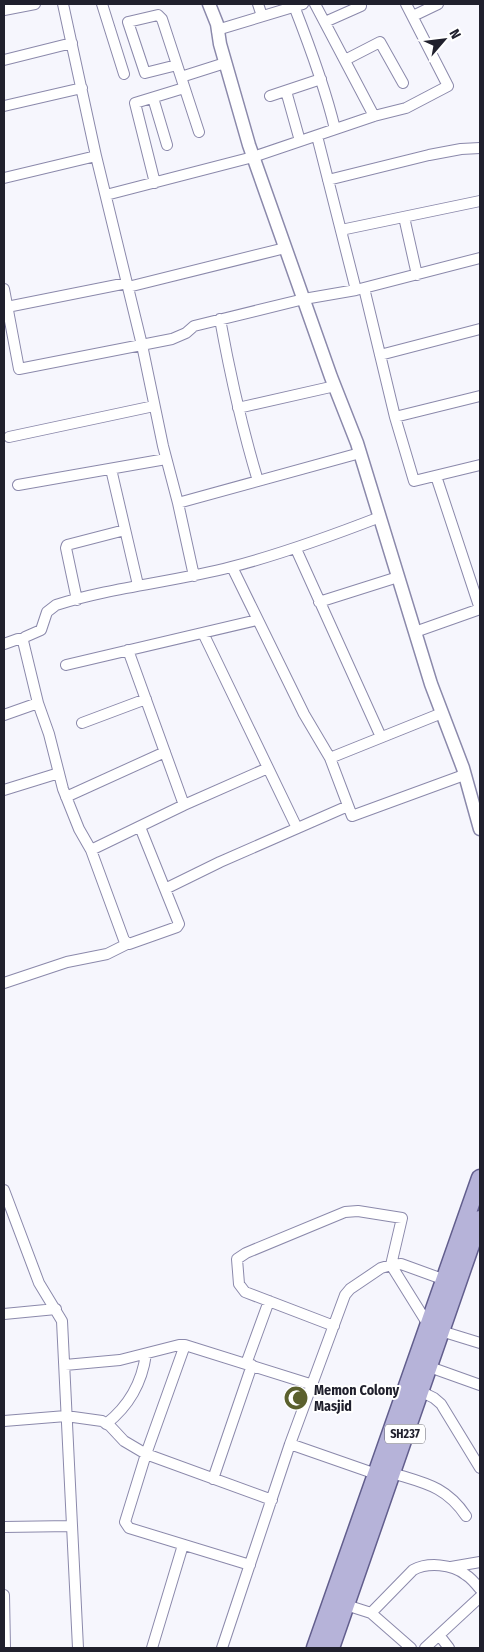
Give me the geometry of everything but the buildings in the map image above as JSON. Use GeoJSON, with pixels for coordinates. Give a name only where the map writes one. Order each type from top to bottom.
{"type":"FeatureCollection","features":[{"type":"Feature","properties":{"kind":"main road","name":"SH237"},"geometry":{"type":"LineString","coordinates":[[315,1648],[384,1473],[423,1364],[451,1282],[480,1178]]}},
{"type":"Feature","properties":{"kind":"main road","name":"SH237"},"geometry":{"type":"LineString","coordinates":[[451,1282],[479,1229]]}},
{"type":"Feature","properties":{"kind":"main road","name":"SH237"},"geometry":{"type":"LineString","coordinates":[[331,1648],[346,1605],[384,1473],[420,1391],[423,1364]]}},
{"type":"Feature","properties":{"kind":"street"},"geometry":{"type":"LineString","coordinates":[[4,10],[35,4]]}},
{"type":"Feature","properties":{"kind":"street"},"geometry":{"type":"LineString","coordinates":[[63,4],[96,156],[128,285],[194,576]]}},
{"type":"Feature","properties":{"kind":"street"},"geometry":{"type":"LineString","coordinates":[[102,4],[124,74]]}},
{"type":"Feature","properties":{"kind":"street"},"geometry":{"type":"LineString","coordinates":[[210,4],[225,63],[253,157],[360,453],[414,632],[464,775],[480,829]]}},
{"type":"Feature","properties":{"kind":"street"},"geometry":{"type":"LineString","coordinates":[[258,4],[262,16]]}},
{"type":"Feature","properties":{"kind":"street"},"geometry":{"type":"LineString","coordinates":[[315,4],[374,116]]}},
{"type":"Feature","properties":{"kind":"street"},"geometry":{"type":"LineString","coordinates":[[325,22],[361,6],[360,4]]}},
{"type":"Feature","properties":{"kind":"street"},"geometry":{"type":"LineString","coordinates":[[106,195],[253,157],[374,116],[406,108],[448,86],[406,4]]}},
{"type":"Feature","properties":{"kind":"street"},"geometry":{"type":"LineString","coordinates":[[413,16],[438,4]]}},
{"type":"Feature","properties":{"kind":"street"},"geometry":{"type":"LineString","coordinates":[[218,30],[298,5],[335,129]]}},
{"type":"Feature","properties":{"kind":"street"},"geometry":{"type":"LineString","coordinates":[[177,65],[145,73],[128,22],[158,15],[162,20],[177,65],[181,77],[184,88],[199,132]]}},
{"type":"Feature","properties":{"kind":"street"},"geometry":{"type":"LineString","coordinates":[[345,60],[380,42],[403,83]]}},
{"type":"Feature","properties":{"kind":"street"},"geometry":{"type":"LineString","coordinates":[[4,60],[72,43]]}},
{"type":"Feature","properties":{"kind":"street"},"geometry":{"type":"LineString","coordinates":[[181,77],[225,63]]}},
{"type":"Feature","properties":{"kind":"street"},"geometry":{"type":"LineString","coordinates":[[270,96],[321,79]]}},
{"type":"Feature","properties":{"kind":"street"},"geometry":{"type":"LineString","coordinates":[[4,104],[82,88]]}},
{"type":"Feature","properties":{"kind":"street"},"geometry":{"type":"LineString","coordinates":[[155,183],[135,104],[184,88]]}},
{"type":"Feature","properties":{"kind":"street"},"geometry":{"type":"LineString","coordinates":[[286,90],[300,141]]}},
{"type":"Feature","properties":{"kind":"street"},"geometry":{"type":"LineString","coordinates":[[153,98],[167,145]]}},
{"type":"Feature","properties":{"kind":"street"},"geometry":{"type":"LineString","coordinates":[[317,136],[341,230],[380,356],[395,417],[414,481],[480,466]]}},
{"type":"Feature","properties":{"kind":"street"},"geometry":{"type":"LineString","coordinates":[[328,180],[429,155],[461,149],[479,150]]}},
{"type":"Feature","properties":{"kind":"street"},"geometry":{"type":"LineString","coordinates":[[4,178],[96,156]]}},
{"type":"Feature","properties":{"kind":"street"},"geometry":{"type":"LineString","coordinates":[[341,230],[480,201]]}},
{"type":"Feature","properties":{"kind":"street"},"geometry":{"type":"LineString","coordinates":[[404,217],[417,274]]}},
{"type":"Feature","properties":{"kind":"street"},"geometry":{"type":"LineString","coordinates":[[7,307],[128,285],[285,248]]}},
{"type":"Feature","properties":{"kind":"street"},"geometry":{"type":"LineString","coordinates":[[4,290],[19,369],[172,339],[186,333],[194,326],[304,299],[360,289],[480,258]]}},
{"type":"Feature","properties":{"kind":"street"},"geometry":{"type":"LineString","coordinates":[[220,320],[238,408],[258,481]]}},
{"type":"Feature","properties":{"kind":"street"},"geometry":{"type":"LineString","coordinates":[[380,356],[480,329]]}},
{"type":"Feature","properties":{"kind":"street"},"geometry":{"type":"LineString","coordinates":[[238,408],[335,386]]}},
{"type":"Feature","properties":{"kind":"street"},"geometry":{"type":"LineString","coordinates":[[395,417],[480,396]]}},
{"type":"Feature","properties":{"kind":"street"},"geometry":{"type":"LineString","coordinates":[[9,437],[154,406]]}},
{"type":"Feature","properties":{"kind":"street"},"geometry":{"type":"LineString","coordinates":[[178,503],[360,453]]}},
{"type":"Feature","properties":{"kind":"street"},"geometry":{"type":"LineString","coordinates":[[18,486],[166,459]]}},
{"type":"Feature","properties":{"kind":"street"},"geometry":{"type":"LineString","coordinates":[[110,469],[138,585]]}},
{"type":"Feature","properties":{"kind":"street"},"geometry":{"type":"LineString","coordinates":[[414,632],[480,609],[436,476]]}},
{"type":"Feature","properties":{"kind":"street"},"geometry":{"type":"LineString","coordinates":[[4,644],[24,639],[41,630],[47,612],[51,608],[138,585],[194,576],[232,567],[296,549],[380,517]]}},
{"type":"Feature","properties":{"kind":"street"},"geometry":{"type":"LineString","coordinates":[[78,600],[66,548],[67,545],[125,530]]}},
{"type":"Feature","properties":{"kind":"street"},"geometry":{"type":"LineString","coordinates":[[296,549],[381,737]]}},
{"type":"Feature","properties":{"kind":"street"},"geometry":{"type":"LineString","coordinates":[[232,567],[304,714],[330,758],[352,816],[464,775]]}},
{"type":"Feature","properties":{"kind":"street"},"geometry":{"type":"LineString","coordinates":[[320,602],[398,577]]}},
{"type":"Feature","properties":{"kind":"street"},"geometry":{"type":"LineString","coordinates":[[66,665],[257,620]]}},
{"type":"Feature","properties":{"kind":"street"},"geometry":{"type":"LineString","coordinates":[[203,633],[296,828]]}},
{"type":"Feature","properties":{"kind":"street"},"geometry":{"type":"LineString","coordinates":[[24,639],[38,703],[49,734],[66,797],[79,829],[91,850],[127,944]]}},
{"type":"Feature","properties":{"kind":"street"},"geometry":{"type":"LineString","coordinates":[[128,650],[184,805]]}},
{"type":"Feature","properties":{"kind":"street"},"geometry":{"type":"LineString","coordinates":[[82,723],[146,699]]}},
{"type":"Feature","properties":{"kind":"street"},"geometry":{"type":"LineString","coordinates":[[4,715],[38,703]]}},
{"type":"Feature","properties":{"kind":"street"},"geometry":{"type":"LineString","coordinates":[[330,758],[442,713]]}},
{"type":"Feature","properties":{"kind":"street"},"geometry":{"type":"LineString","coordinates":[[66,797],[164,752]]}},
{"type":"Feature","properties":{"kind":"street"},"geometry":{"type":"LineString","coordinates":[[91,850],[184,805],[268,768]]}},
{"type":"Feature","properties":{"kind":"street"},"geometry":{"type":"LineString","coordinates":[[4,790],[59,773]]}},
{"type":"Feature","properties":{"kind":"street"},"geometry":{"type":"LineString","coordinates":[[165,889],[220,862],[348,806]]}},
{"type":"Feature","properties":{"kind":"street"},"geometry":{"type":"LineString","coordinates":[[4,983],[68,962],[107,954],[127,944],[177,927],[179,924],[140,827]]}},
{"type":"Feature","properties":{"kind":"street"},"geometry":{"type":"LineString","coordinates":[[4,1190],[39,1283],[62,1320],[78,1648]]}},
{"type":"Feature","properties":{"kind":"street"},"geometry":{"type":"LineString","coordinates":[[334,1326],[245,1292],[239,1284],[237,1259],[346,1212],[358,1211],[402,1218],[391,1265],[435,1329],[480,1343]]}},
{"type":"Feature","properties":{"kind":"street"},"geometry":{"type":"LineString","coordinates":[[222,1648],[290,1444],[345,1294],[381,1268],[391,1265],[401,1264],[451,1282]]}},
{"type":"Feature","properties":{"kind":"street"},"geometry":{"type":"LineString","coordinates":[[214,1479],[269,1301]]}},
{"type":"Feature","properties":{"kind":"street"},"geometry":{"type":"LineString","coordinates":[[4,1314],[56,1309]]}},
{"type":"Feature","properties":{"kind":"street"},"geometry":{"type":"LineString","coordinates":[[64,1365],[112,1362],[185,1345],[313,1385]]}},
{"type":"Feature","properties":{"kind":"street"},"geometry":{"type":"LineString","coordinates":[[185,1345],[146,1454],[125,1522],[129,1528],[250,1565]]}},
{"type":"Feature","properties":{"kind":"street"},"geometry":{"type":"LineString","coordinates":[[106,1424],[118,1415],[140,1382],[146,1354]]}},
{"type":"Feature","properties":{"kind":"street"},"geometry":{"type":"LineString","coordinates":[[423,1364],[480,1386]]}},
{"type":"Feature","properties":{"kind":"street"},"geometry":{"type":"LineString","coordinates":[[420,1391],[441,1404],[480,1468]]}},
{"type":"Feature","properties":{"kind":"street"},"geometry":{"type":"LineString","coordinates":[[4,1422],[66,1416],[102,1421],[124,1441],[146,1454],[272,1500]]}},
{"type":"Feature","properties":{"kind":"street"},"geometry":{"type":"LineString","coordinates":[[290,1444],[441,1490],[453,1499],[466,1516]]}},
{"type":"Feature","properties":{"kind":"street"},"geometry":{"type":"LineString","coordinates":[[4,1527],[71,1526]]}},
{"type":"Feature","properties":{"kind":"street"},"geometry":{"type":"LineString","coordinates":[[152,1648],[183,1544]]}},
{"type":"Feature","properties":{"kind":"street"},"geometry":{"type":"LineString","coordinates":[[371,1612],[413,1570],[429,1565],[450,1567],[480,1562]]}},
{"type":"Feature","properties":{"kind":"street"},"geometry":{"type":"LineString","coordinates":[[450,1567],[466,1575],[480,1588]]}},
{"type":"Feature","properties":{"kind":"street"},"geometry":{"type":"LineString","coordinates":[[4,1595],[6,1648]]}},
{"type":"Feature","properties":{"kind":"street"},"geometry":{"type":"LineString","coordinates":[[425,1648],[480,1598]]}},
{"type":"Feature","properties":{"kind":"street"},"geometry":{"type":"LineString","coordinates":[[346,1605],[371,1612],[411,1648]]}},
{"type":"Feature","properties":{"kind":"street"},"geometry":{"type":"LineString","coordinates":[[439,1635],[449,1648]]}},
{"type":"Feature","properties":{"kind":"place","name":"Memon Colony Masjid"},"geometry":{"type":"Point","coordinates":[296,1398]}}]}
